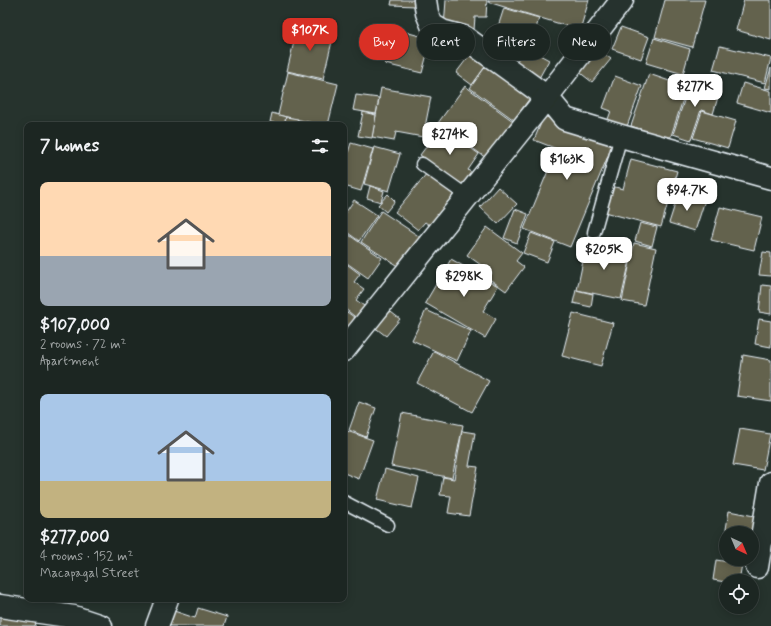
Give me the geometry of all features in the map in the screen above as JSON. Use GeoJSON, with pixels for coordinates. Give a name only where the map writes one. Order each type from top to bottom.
{"type":"FeatureCollection","features":[{"type":"Feature","properties":{"kind":"street"},"geometry":{"type":"LineString","coordinates":[[425,0],[432,25],[442,31],[464,37],[547,97],[565,119],[771,178]]}},
{"type":"Feature","properties":{"kind":"street"},"geometry":{"type":"LineString","coordinates":[[347,346],[547,97],[622,0]]}},
{"type":"Feature","properties":{"kind":"street"},"geometry":{"type":"LineString","coordinates":[[757,567],[771,483]]}},
{"type":"Feature","properties":{"kind":"street"},"geometry":{"type":"LineString","coordinates":[[157,626],[166,602]]}},
{"type":"Feature","properties":{"kind":"street"},"geometry":{"type":"LineString","coordinates":[[0,606],[74,617],[101,626]]}},
{"type":"Feature","properties":{"kind":"lane"},"geometry":{"type":"LineString","coordinates":[[594,232],[621,136]]}},
{"type":"Feature","properties":{"kind":"lane"},"geometry":{"type":"LineString","coordinates":[[422,164],[467,196]]}},
{"type":"Feature","properties":{"kind":"lane"},"geometry":{"type":"LineString","coordinates":[[347,504],[388,525]]}},
{"type":"Feature","properties":{"kind":"building"},"geometry":{"type":"Polygon","coordinates":[[[392,0],[416,0],[416,6],[391,5],[392,0]]]}},
{"type":"Feature","properties":{"kind":"building"},"geometry":{"type":"Polygon","coordinates":[[[446,0],[487,0],[486,17],[475,17],[474,24],[444,24],[446,0]]]}},
{"type":"Feature","properties":{"kind":"building"},"geometry":{"type":"Polygon","coordinates":[[[489,0],[589,0],[582,24],[560,24],[488,2],[489,0]]]}},
{"type":"Feature","properties":{"kind":"building"},"geometry":{"type":"Polygon","coordinates":[[[665,0],[705,0],[692,47],[655,37],[665,0]]]}},
{"type":"Feature","properties":{"kind":"building"},"geometry":{"type":"Polygon","coordinates":[[[744,0],[771,0],[771,40],[736,30],[744,0]]]}},
{"type":"Feature","properties":{"kind":"building"},"geometry":{"type":"Polygon","coordinates":[[[504,8],[539,18],[537,24],[499,24],[504,8]]]}},
{"type":"Feature","properties":{"kind":"building"},"geometry":{"type":"Polygon","coordinates":[[[298,25],[334,33],[323,79],[287,71],[298,25]]]}},
{"type":"Feature","properties":{"kind":"building"},"geometry":{"type":"Polygon","coordinates":[[[621,27],[649,37],[641,59],[612,49],[621,27]]]}},
{"type":"Feature","properties":{"kind":"building"},"geometry":{"type":"Polygon","coordinates":[[[409,33],[417,35],[417,60],[425,60],[422,73],[385,64],[386,60],[409,60],[409,33]]]}},
{"type":"Feature","properties":{"kind":"building"},"geometry":{"type":"Polygon","coordinates":[[[654,38],[690,49],[683,74],[646,63],[654,38]]]}},
{"type":"Feature","properties":{"kind":"building"},"geometry":{"type":"Polygon","coordinates":[[[720,46],[771,58],[765,83],[713,70],[720,46]]]}},
{"type":"Feature","properties":{"kind":"building"},"geometry":{"type":"Polygon","coordinates":[[[475,54],[487,64],[472,85],[456,73],[466,60],[475,60],[475,54]]]}},
{"type":"Feature","properties":{"kind":"building"},"geometry":{"type":"Polygon","coordinates":[[[490,60],[492,60],[535,91],[514,120],[470,88],[490,60]]]}},
{"type":"Feature","properties":{"kind":"building"},"geometry":{"type":"Polygon","coordinates":[[[517,60],[549,60],[538,80],[514,66],[517,60]]]}},
{"type":"Feature","properties":{"kind":"building"},"geometry":{"type":"Polygon","coordinates":[[[580,60],[610,60],[592,82],[574,68],[580,60]]]}},
{"type":"Feature","properties":{"kind":"building"},"geometry":{"type":"Polygon","coordinates":[[[771,68],[771,89],[765,88],[771,68]]]}},
{"type":"Feature","properties":{"kind":"building"},"geometry":{"type":"Polygon","coordinates":[[[288,72],[338,84],[329,122],[309,122],[278,115],[288,72]]]}},
{"type":"Feature","properties":{"kind":"building"},"geometry":{"type":"Polygon","coordinates":[[[649,74],[687,87],[670,139],[631,126],[649,74]]]}},
{"type":"Feature","properties":{"kind":"building"},"geometry":{"type":"Polygon","coordinates":[[[615,76],[642,86],[626,129],[607,122],[611,111],[603,108],[615,76]]]}},
{"type":"Feature","properties":{"kind":"building"},"geometry":{"type":"Polygon","coordinates":[[[692,77],[711,83],[707,93],[718,97],[713,114],[701,110],[691,140],[673,134],[692,77]]]}},
{"type":"Feature","properties":{"kind":"building"},"geometry":{"type":"Polygon","coordinates":[[[743,83],[771,91],[771,113],[737,103],[743,83]]]}},
{"type":"Feature","properties":{"kind":"building"},"geometry":{"type":"Polygon","coordinates":[[[465,86],[513,121],[486,158],[438,123],[465,86]]]}},
{"type":"Feature","properties":{"kind":"building"},"geometry":{"type":"Polygon","coordinates":[[[381,88],[431,97],[423,137],[396,132],[394,141],[372,137],[381,88]]]}},
{"type":"Feature","properties":{"kind":"building"},"geometry":{"type":"Polygon","coordinates":[[[356,95],[379,98],[376,114],[353,110],[356,95]]]}},
{"type":"Feature","properties":{"kind":"building"},"geometry":{"type":"Polygon","coordinates":[[[702,111],[736,121],[728,148],[693,138],[702,111]]]}},
{"type":"Feature","properties":{"kind":"building"},"geometry":{"type":"Polygon","coordinates":[[[363,112],[376,115],[372,138],[358,136],[363,112]]]}},
{"type":"Feature","properties":{"kind":"building"},"geometry":{"type":"Polygon","coordinates":[[[272,113],[286,117],[285,122],[270,122],[272,113]]]}},
{"type":"Feature","properties":{"kind":"building"},"geometry":{"type":"Polygon","coordinates":[[[544,116],[613,144],[570,247],[524,229],[557,149],[534,140],[544,116]]]}},
{"type":"Feature","properties":{"kind":"building"},"geometry":{"type":"Polygon","coordinates":[[[286,117],[298,119],[297,122],[285,122],[286,117]]]}},
{"type":"Feature","properties":{"kind":"building"},"geometry":{"type":"Polygon","coordinates":[[[441,127],[479,154],[468,170],[472,173],[462,186],[420,155],[441,127]]]}},
{"type":"Feature","properties":{"kind":"building"},"geometry":{"type":"Polygon","coordinates":[[[351,143],[373,149],[361,191],[347,187],[347,156],[351,143]]]}},
{"type":"Feature","properties":{"kind":"building"},"geometry":{"type":"Polygon","coordinates":[[[374,147],[400,154],[389,191],[364,184],[374,147]]]}},
{"type":"Feature","properties":{"kind":"building"},"geometry":{"type":"Polygon","coordinates":[[[631,159],[677,171],[661,227],[604,212],[611,186],[623,189],[631,159]]]}},
{"type":"Feature","properties":{"kind":"building"},"geometry":{"type":"Polygon","coordinates":[[[427,173],[458,197],[433,228],[425,222],[418,230],[395,212],[427,173]]]}},
{"type":"Feature","properties":{"kind":"building"},"geometry":{"type":"Polygon","coordinates":[[[370,186],[384,191],[381,202],[367,198],[370,186]]]}},
{"type":"Feature","properties":{"kind":"building"},"geometry":{"type":"Polygon","coordinates":[[[498,187],[517,204],[498,224],[480,207],[498,187]]]}},
{"type":"Feature","properties":{"kind":"building"},"geometry":{"type":"Polygon","coordinates":[[[679,192],[705,200],[695,231],[669,223],[679,192]]]}},
{"type":"Feature","properties":{"kind":"building"},"geometry":{"type":"Polygon","coordinates":[[[388,194],[395,201],[386,212],[378,205],[388,194]]]}},
{"type":"Feature","properties":{"kind":"building"},"geometry":{"type":"Polygon","coordinates":[[[354,200],[377,215],[359,241],[347,232],[347,210],[354,200]]]}},
{"type":"Feature","properties":{"kind":"building"},"geometry":{"type":"Polygon","coordinates":[[[720,207],[762,217],[754,250],[711,240],[720,207]]]}},
{"type":"Feature","properties":{"kind":"building"},"geometry":{"type":"Polygon","coordinates":[[[515,209],[528,214],[517,243],[504,238],[515,209]]]}},
{"type":"Feature","properties":{"kind":"building"},"geometry":{"type":"Polygon","coordinates":[[[381,211],[423,239],[402,269],[361,242],[381,211]]]}},
{"type":"Feature","properties":{"kind":"building"},"geometry":{"type":"Polygon","coordinates":[[[640,223],[657,227],[652,246],[635,241],[640,223]]]}},
{"type":"Feature","properties":{"kind":"building"},"geometry":{"type":"Polygon","coordinates":[[[487,227],[522,253],[516,261],[524,267],[506,291],[488,278],[492,273],[467,255],[487,227]]]}},
{"type":"Feature","properties":{"kind":"building"},"geometry":{"type":"Polygon","coordinates":[[[531,233],[555,242],[547,262],[523,253],[531,233]]]}},
{"type":"Feature","properties":{"kind":"building"},"geometry":{"type":"Polygon","coordinates":[[[349,235],[382,258],[368,278],[347,263],[347,238],[349,235]]]}},
{"type":"Feature","properties":{"kind":"building"},"geometry":{"type":"Polygon","coordinates":[[[587,242],[632,252],[621,299],[577,290],[587,242]]]}},
{"type":"Feature","properties":{"kind":"building"},"geometry":{"type":"Polygon","coordinates":[[[634,243],[656,248],[644,305],[622,301],[634,243]]]}},
{"type":"Feature","properties":{"kind":"building"},"geometry":{"type":"Polygon","coordinates":[[[763,252],[771,253],[771,276],[759,275],[763,252]]]}},
{"type":"Feature","properties":{"kind":"building"},"geometry":{"type":"Polygon","coordinates":[[[451,259],[498,286],[483,311],[496,319],[485,338],[425,303],[451,259]]]}},
{"type":"Feature","properties":{"kind":"building"},"geometry":{"type":"Polygon","coordinates":[[[347,264],[360,274],[354,282],[364,289],[356,300],[368,309],[359,320],[347,310],[347,264]]]}},
{"type":"Feature","properties":{"kind":"building"},"geometry":{"type":"Polygon","coordinates":[[[762,285],[771,286],[771,314],[759,312],[762,285]]]}},
{"type":"Feature","properties":{"kind":"building"},"geometry":{"type":"Polygon","coordinates":[[[576,290],[593,294],[591,307],[573,303],[576,290]]]}},
{"type":"Feature","properties":{"kind":"building"},"geometry":{"type":"Polygon","coordinates":[[[387,309],[400,319],[386,336],[373,326],[387,309]]]}},
{"type":"Feature","properties":{"kind":"building"},"geometry":{"type":"Polygon","coordinates":[[[426,310],[471,331],[457,361],[412,340],[426,310]]]}},
{"type":"Feature","properties":{"kind":"building"},"geometry":{"type":"Polygon","coordinates":[[[347,312],[358,320],[347,335],[347,312]]]}},
{"type":"Feature","properties":{"kind":"building"},"geometry":{"type":"Polygon","coordinates":[[[573,313],[613,323],[601,366],[562,356],[573,313]]]}},
{"type":"Feature","properties":{"kind":"building"},"geometry":{"type":"Polygon","coordinates":[[[759,319],[771,321],[771,347],[755,344],[759,319]]]}},
{"type":"Feature","properties":{"kind":"building"},"geometry":{"type":"Polygon","coordinates":[[[434,351],[489,381],[472,412],[417,383],[434,351]]]}},
{"type":"Feature","properties":{"kind":"building"},"geometry":{"type":"Polygon","coordinates":[[[743,355],[771,360],[771,401],[737,396],[743,355]]]}},
{"type":"Feature","properties":{"kind":"building"},"geometry":{"type":"Polygon","coordinates":[[[359,402],[376,408],[366,437],[349,430],[359,402]]]}},
{"type":"Feature","properties":{"kind":"building"},"geometry":{"type":"Polygon","coordinates":[[[402,413],[463,425],[452,478],[391,466],[402,413]]]}},
{"type":"Feature","properties":{"kind":"building"},"geometry":{"type":"Polygon","coordinates":[[[740,429],[770,434],[763,470],[733,465],[740,429]]]}},
{"type":"Feature","properties":{"kind":"building"},"geometry":{"type":"Polygon","coordinates":[[[347,431],[373,440],[359,479],[347,474],[347,431]]]}},
{"type":"Feature","properties":{"kind":"building"},"geometry":{"type":"Polygon","coordinates":[[[462,431],[475,433],[469,466],[478,467],[469,516],[448,513],[451,496],[440,495],[443,477],[454,479],[462,431]]]}},
{"type":"Feature","properties":{"kind":"building"},"geometry":{"type":"Polygon","coordinates":[[[385,469],[419,478],[412,508],[377,500],[385,469]]]}},
{"type":"Feature","properties":{"kind":"building"},"geometry":{"type":"Polygon","coordinates":[[[729,511],[759,517],[755,526],[726,526],[729,511]]]}},
{"type":"Feature","properties":{"kind":"building"},"geometry":{"type":"Polygon","coordinates":[[[716,560],[719,560],[719,566],[742,566],[740,574],[719,574],[719,581],[713,580],[716,560]]]}},
{"type":"Feature","properties":{"kind":"building"},"geometry":{"type":"Polygon","coordinates":[[[198,608],[227,617],[224,626],[170,626],[174,611],[195,618],[198,608]]]}},
{"type":"Feature","properties":{"kind":"building"},"geometry":{"type":"Polygon","coordinates":[[[0,611],[36,622],[35,626],[0,626],[0,611]]]}}]}
